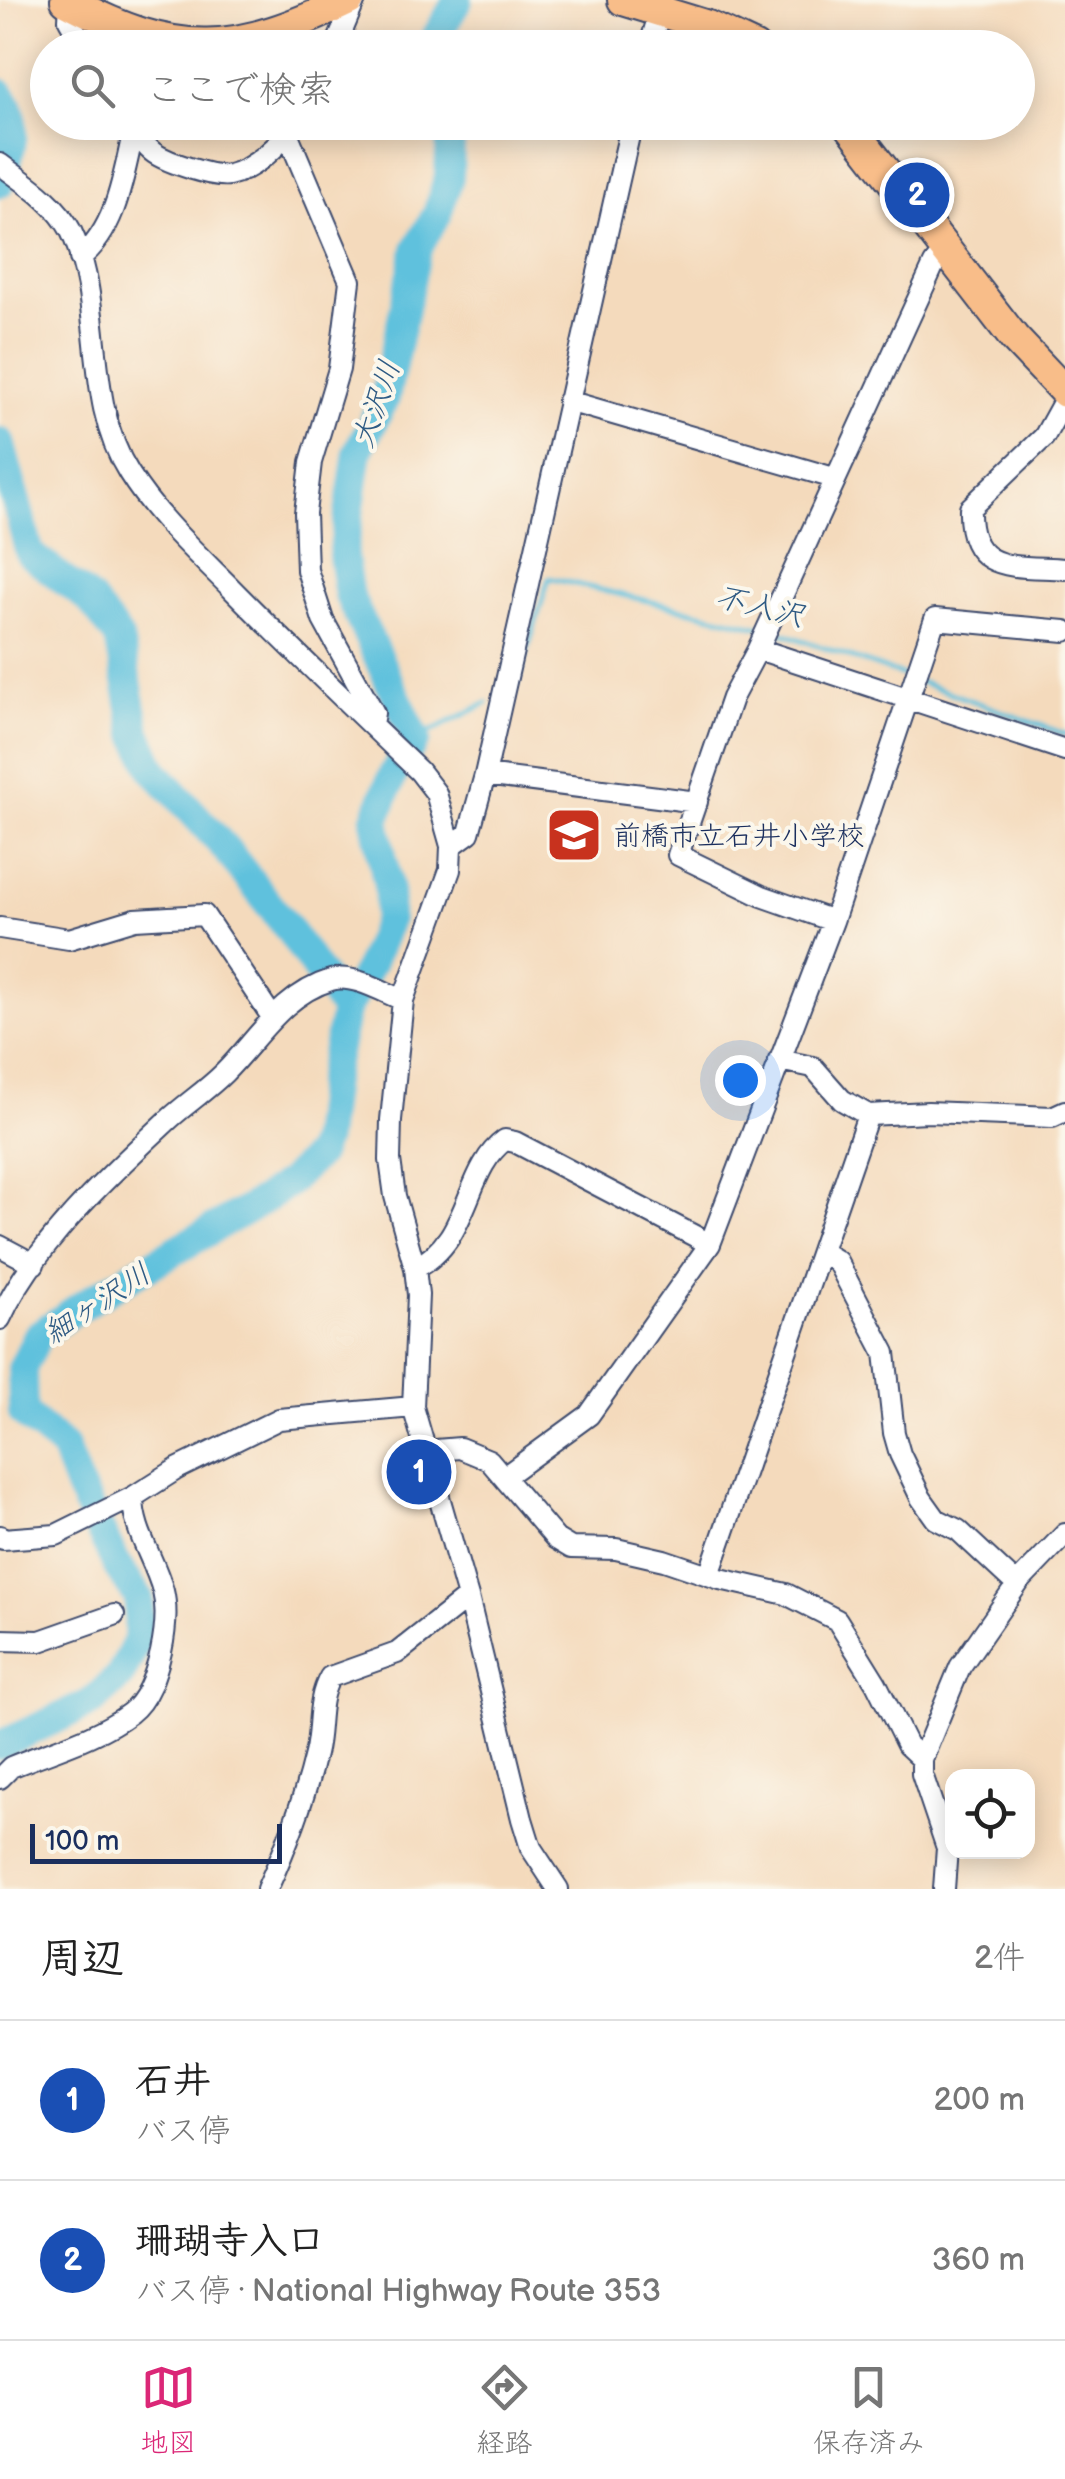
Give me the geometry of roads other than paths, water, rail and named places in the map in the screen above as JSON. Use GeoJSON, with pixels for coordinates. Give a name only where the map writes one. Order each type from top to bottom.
{"type":"FeatureCollection","features":[{"type":"Feature","properties":{"kind":"highway"},"geometry":{"type":"LineString","coordinates":[[276,30],[352,0]]}},
{"type":"Feature","properties":{"kind":"highway"},"geometry":{"type":"LineString","coordinates":[[623,0],[661,5],[719,30]]}},
{"type":"Feature","properties":{"kind":"highway"},"geometry":{"type":"LineString","coordinates":[[68,1],[105,9],[137,30]]}},
{"type":"Feature","properties":{"kind":"highway"},"geometry":{"type":"LineString","coordinates":[[861,140],[1014,338],[1065,395]]}},
{"type":"Feature","properties":{"kind":"street"},"geometry":{"type":"LineString","coordinates":[[341,30],[352,0]]}},
{"type":"Feature","properties":{"kind":"street"},"geometry":{"type":"LineString","coordinates":[[68,1],[69,20],[75,30]]}},
{"type":"Feature","properties":{"kind":"street"},"geometry":{"type":"LineString","coordinates":[[653,30],[661,5]]}},
{"type":"Feature","properties":{"kind":"street"},"geometry":{"type":"LineString","coordinates":[[80,258],[97,244],[120,190],[129,140]]}},
{"type":"Feature","properties":{"kind":"street"},"geometry":{"type":"LineString","coordinates":[[143,140],[154,153],[216,176],[232,175],[280,140]]}},
{"type":"Feature","properties":{"kind":"street"},"geometry":{"type":"LineString","coordinates":[[296,140],[350,281],[339,368],[311,462],[305,513],[307,570],[324,620],[374,713],[372,725]]}},
{"type":"Feature","properties":{"kind":"street"},"geometry":{"type":"LineString","coordinates":[[451,846],[469,833],[485,775],[628,140]]}},
{"type":"Feature","properties":{"kind":"street"},"geometry":{"type":"LineString","coordinates":[[5,168],[56,209],[70,231],[80,258],[103,408],[126,468],[153,510],[293,652],[419,771],[436,794],[451,846],[450,870],[403,1000],[390,1120],[390,1160],[418,1295],[413,1407],[468,1597],[522,1819],[531,1848],[558,1889]]}},
{"type":"Feature","properties":{"kind":"street"},"geometry":{"type":"LineString","coordinates":[[833,921],[762,896],[678,855],[732,698],[934,264],[945,250]]}},
{"type":"Feature","properties":{"kind":"street"},"geometry":{"type":"LineString","coordinates":[[1065,395],[1044,437],[970,508],[969,531],[976,548],[995,564],[1065,568]]}},
{"type":"Feature","properties":{"kind":"street"},"geometry":{"type":"LineString","coordinates":[[568,402],[834,478]]}},
{"type":"Feature","properties":{"kind":"street"},"geometry":{"type":"LineString","coordinates":[[504,1477],[589,1415],[710,1244],[833,921],[934,619],[1065,631]]}},
{"type":"Feature","properties":{"kind":"street"},"geometry":{"type":"LineString","coordinates":[[763,635],[907,699],[1065,750]]}},
{"type":"Feature","properties":{"kind":"street"},"geometry":{"type":"LineString","coordinates":[[485,775],[697,802]]}},
{"type":"Feature","properties":{"kind":"street"},"geometry":{"type":"LineString","coordinates":[[0,928],[69,939],[135,919],[204,914],[272,1017]]}},
{"type":"Feature","properties":{"kind":"street"},"geometry":{"type":"LineString","coordinates":[[0,1319],[14,1289],[59,1231],[166,1122],[223,1074],[272,1017],[310,988],[337,978],[403,1000]]}},
{"type":"Feature","properties":{"kind":"street"},"geometry":{"type":"LineString","coordinates":[[779,1060],[813,1067],[842,1100],[868,1114],[1052,1117],[1065,1111]]}},
{"type":"Feature","properties":{"kind":"street"},"geometry":{"type":"LineString","coordinates":[[708,1575],[868,1114]]}},
{"type":"Feature","properties":{"kind":"street"},"geometry":{"type":"LineString","coordinates":[[415,1268],[432,1260],[459,1223],[492,1150],[505,1140],[710,1244]]}},
{"type":"Feature","properties":{"kind":"street"},"geometry":{"type":"LineString","coordinates":[[0,1246],[34,1264]]}},
{"type":"Feature","properties":{"kind":"street"},"geometry":{"type":"LineString","coordinates":[[822,1252],[838,1261],[885,1353],[894,1434],[921,1498],[936,1519],[958,1530],[1017,1584]]}},
{"type":"Feature","properties":{"kind":"street"},"geometry":{"type":"LineString","coordinates":[[0,1536],[56,1536],[124,1502],[177,1468],[279,1419],[413,1407]]}},
{"type":"Feature","properties":{"kind":"street"},"geometry":{"type":"LineString","coordinates":[[424,1450],[460,1448],[489,1460],[556,1539],[571,1548],[616,1549],[786,1594],[838,1620],[907,1745],[922,1759]]}},
{"type":"Feature","properties":{"kind":"street"},"geometry":{"type":"LineString","coordinates":[[0,1778],[11,1767],[96,1731],[132,1711],[156,1676],[165,1630],[164,1597],[153,1559],[124,1502]]}},
{"type":"Feature","properties":{"kind":"street"},"geometry":{"type":"LineString","coordinates":[[944,1889],[947,1848],[922,1774],[922,1759],[960,1667],[1017,1584],[1065,1534]]}},
{"type":"Feature","properties":{"kind":"street"},"geometry":{"type":"LineString","coordinates":[[267,1889],[296,1820],[317,1750],[321,1694],[330,1677],[397,1653],[468,1597]]}},
{"type":"Feature","properties":{"kind":"street"},"geometry":{"type":"LineString","coordinates":[[2,1640],[40,1641],[114,1615]]}},
{"type":"Feature","properties":{"kind":"waterway","name":"大沢川"},"geometry":{"type":"LineString","coordinates":[[440,30],[458,0]]}},
{"type":"Feature","properties":{"kind":"waterway","name":"細ヶ沢川"},"geometry":{"type":"LineString","coordinates":[[0,93],[13,125],[11,148],[0,183]]}},
{"type":"Feature","properties":{"kind":"waterway","name":"細ヶ沢川"},"geometry":{"type":"LineString","coordinates":[[0,1745],[91,1703],[120,1676],[138,1640],[139,1598],[118,1567],[64,1448],[23,1413],[22,1369],[38,1335],[93,1298],[265,1199],[317,1155],[345,1011],[388,920],[389,891],[375,820],[394,772],[416,739],[349,596],[343,556],[358,451],[385,398],[417,249],[437,214],[449,177],[450,140]]}},
{"type":"Feature","properties":{"kind":"waterway","name":"細ヶ沢川"},"geometry":{"type":"LineString","coordinates":[[0,442],[30,554],[90,600],[119,638],[136,730],[153,769],[225,848],[343,1008]]}},
{"type":"Feature","properties":{"kind":"waterway","name":"不入沢"},"geometry":{"type":"LineString","coordinates":[[513,688],[549,578],[761,627]]}},
{"type":"Feature","properties":{"kind":"waterway","name":"不入沢"},"geometry":{"type":"LineString","coordinates":[[771,629],[907,677]]}},
{"type":"Feature","properties":{"kind":"waterway","name":"不入沢"},"geometry":{"type":"LineString","coordinates":[[917,681],[1065,734]]}},
{"type":"Feature","properties":{"kind":"waterway","name":"不入沢"},"geometry":{"type":"LineString","coordinates":[[416,739],[487,703]]}},
{"type":"Feature","properties":{"kind":"place","name":"珊瑚寺入口"},"geometry":{"type":"Point","coordinates":[917,195]}},
{"type":"Feature","properties":{"kind":"place","name":"前橋市立石井小学校"},"geometry":{"type":"Point","coordinates":[574,835]}},
{"type":"Feature","properties":{"kind":"place","name":"石井"},"geometry":{"type":"Point","coordinates":[419,1472]}}]}
